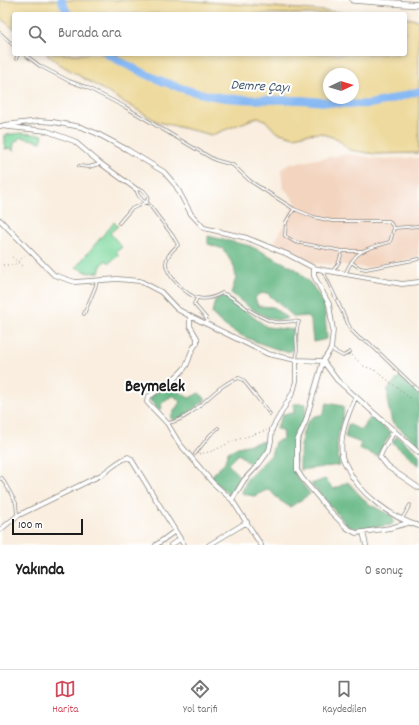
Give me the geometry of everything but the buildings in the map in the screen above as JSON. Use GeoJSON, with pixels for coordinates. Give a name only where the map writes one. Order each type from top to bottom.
{"type":"FeatureCollection","features":[{"type":"Feature","properties":{"kind":"street"},"geometry":{"type":"LineString","coordinates":[[353,0],[419,5]]}},
{"type":"Feature","properties":{"kind":"street"},"geometry":{"type":"LineString","coordinates":[[2,126],[39,121],[53,122],[75,126],[96,133],[164,172],[176,186],[191,214],[204,228],[247,238],[287,254],[314,268],[402,284],[419,282]]}},
{"type":"Feature","properties":{"kind":"street"},"geometry":{"type":"LineString","coordinates":[[2,126],[47,131],[74,141],[100,163],[136,189]]}},
{"type":"Feature","properties":{"kind":"street"},"geometry":{"type":"LineString","coordinates":[[0,220],[54,275],[75,282],[117,279],[140,280],[161,292],[177,309],[268,354],[296,360],[322,361],[337,380],[419,453]]}},
{"type":"Feature","properties":{"kind":"street"},"geometry":{"type":"LineString","coordinates":[[314,268],[314,276],[329,304],[333,330],[331,349],[322,361],[305,424],[297,441],[297,470],[329,510],[347,528],[356,533],[390,528],[408,523]]}},
{"type":"Feature","properties":{"kind":"street"},"geometry":{"type":"LineString","coordinates":[[190,316],[190,326],[197,338],[197,343],[192,348],[186,366],[164,386],[148,397],[148,402],[167,423],[173,435],[212,482],[232,500],[261,545]]}},
{"type":"Feature","properties":{"kind":"street"},"geometry":{"type":"LineString","coordinates":[[232,500],[244,480],[259,464],[269,450],[272,429],[293,392],[296,381],[296,360]]}},
{"type":"Feature","properties":{"kind":"street"},"geometry":{"type":"LineString","coordinates":[[356,396],[347,417],[343,439],[342,456],[350,474],[363,491],[383,507],[408,523],[419,526]]}},
{"type":"Feature","properties":{"kind":"street"},"geometry":{"type":"LineString","coordinates":[[394,430],[392,437],[381,452],[380,457],[388,467],[419,488]]}},
{"type":"Feature","properties":{"kind":"street"},"geometry":{"type":"LineString","coordinates":[[1,527],[17,516],[101,475],[120,460],[128,457],[131,459],[184,545]]}},
{"type":"Feature","properties":{"kind":"street"},"geometry":{"type":"LineString","coordinates":[[209,545],[247,522]]}},
{"type":"Feature","properties":{"kind":"street"},"geometry":{"type":"LineString","coordinates":[[156,545],[175,531]]}},
{"type":"Feature","properties":{"kind":"street"},"geometry":{"type":"LineString","coordinates":[[363,532],[366,545]]}},
{"type":"Feature","properties":{"kind":"street"},"geometry":{"type":"LineString","coordinates":[[171,545],[180,539]]}},
{"type":"Feature","properties":{"kind":"lane"},"geometry":{"type":"LineString","coordinates":[[0,33],[12,44]]}},
{"type":"Feature","properties":{"kind":"lane"},"geometry":{"type":"LineString","coordinates":[[27,56],[40,66],[125,107],[210,157],[233,165],[250,181],[294,209],[314,217],[332,221],[389,221],[394,228]]}},
{"type":"Feature","properties":{"kind":"lane"},"geometry":{"type":"LineString","coordinates":[[79,166],[88,167],[100,163]]}},
{"type":"Feature","properties":{"kind":"lane"},"geometry":{"type":"LineString","coordinates":[[147,202],[148,196],[142,190],[136,189],[138,195],[143,201],[147,202],[173,236],[178,245],[167,256],[165,264],[166,271],[183,290],[197,298],[213,298],[222,293],[236,300],[254,313],[272,322],[299,322],[296,329],[298,351],[296,360]]}},
{"type":"Feature","properties":{"kind":"lane"},"geometry":{"type":"LineString","coordinates":[[119,223],[131,208],[147,202]]}},
{"type":"Feature","properties":{"kind":"lane"},"geometry":{"type":"LineString","coordinates":[[294,209],[286,222],[285,236],[295,242],[342,251],[361,251],[390,242],[394,228]]}},
{"type":"Feature","properties":{"kind":"lane"},"geometry":{"type":"LineString","coordinates":[[394,228],[419,226]]}},
{"type":"Feature","properties":{"kind":"lane"},"geometry":{"type":"LineString","coordinates":[[333,272],[339,262],[342,251]]}},
{"type":"Feature","properties":{"kind":"lane"},"geometry":{"type":"LineString","coordinates":[[345,274],[351,262],[361,251]]}},
{"type":"Feature","properties":{"kind":"lane"},"geometry":{"type":"LineString","coordinates":[[351,262],[360,268],[366,269],[419,259]]}},
{"type":"Feature","properties":{"kind":"lane"},"geometry":{"type":"LineString","coordinates":[[323,270],[351,330],[360,339],[368,342],[419,390]]}},
{"type":"Feature","properties":{"kind":"lane"},"geometry":{"type":"LineString","coordinates":[[84,314],[96,288],[97,280]]}},
{"type":"Feature","properties":{"kind":"lane"},"geometry":{"type":"LineString","coordinates":[[197,298],[194,304],[206,318],[208,325]]}},
{"type":"Feature","properties":{"kind":"lane"},"geometry":{"type":"LineString","coordinates":[[331,349],[343,356],[350,352]]}},
{"type":"Feature","properties":{"kind":"lane"},"geometry":{"type":"LineString","coordinates":[[167,423],[176,421],[192,412],[215,393],[239,378],[243,380],[270,414]]}},
{"type":"Feature","properties":{"kind":"lane"},"geometry":{"type":"LineString","coordinates":[[195,454],[210,434],[218,428]]}},
{"type":"Feature","properties":{"kind":"lane"},"geometry":{"type":"LineString","coordinates":[[0,479],[2,478],[16,503],[17,516]]}},
{"type":"Feature","properties":{"kind":"lane"},"geometry":{"type":"LineString","coordinates":[[402,519],[410,505]]}},
{"type":"Feature","properties":{"kind":"path"},"geometry":{"type":"LineString","coordinates":[[3,265],[9,266],[18,262],[31,251]]}},
{"type":"Feature","properties":{"kind":"path"},"geometry":{"type":"LineString","coordinates":[[12,257],[22,266]]}},
{"type":"Feature","properties":{"kind":"path"},"geometry":{"type":"LineString","coordinates":[[350,352],[363,366],[375,370],[410,398]]}},
{"type":"Feature","properties":{"kind":"path"},"geometry":{"type":"LineString","coordinates":[[195,454],[213,451],[233,441],[272,429]]}},
{"type":"Feature","properties":{"kind":"shaded area"},"geometry":{"type":"Polygon","coordinates":[[[347,154],[378,159],[419,158],[419,257],[365,268],[314,263],[275,241],[296,202],[283,187],[281,169],[289,164],[347,154]]]}},
{"type":"Feature","properties":{"kind":"green space"},"geometry":{"type":"Polygon","coordinates":[[[20,133],[43,135],[41,142],[21,137],[14,143],[13,151],[11,148],[5,149],[5,135],[20,133]]]}},
{"type":"Feature","properties":{"kind":"green space"},"geometry":{"type":"Polygon","coordinates":[[[114,222],[118,226],[110,233],[122,247],[116,252],[119,255],[109,263],[106,260],[101,266],[99,272],[89,273],[76,267],[114,222]]]}},
{"type":"Feature","properties":{"kind":"green space"},"geometry":{"type":"Polygon","coordinates":[[[208,236],[250,246],[296,269],[312,285],[324,304],[327,339],[313,342],[311,322],[308,316],[294,317],[267,293],[259,294],[255,298],[258,306],[273,307],[287,318],[281,320],[266,317],[250,308],[231,293],[236,278],[234,266],[223,249],[208,244],[208,236]]]}},
{"type":"Feature","properties":{"kind":"green space"},"geometry":{"type":"Polygon","coordinates":[[[221,296],[228,298],[267,327],[294,330],[294,346],[291,351],[286,352],[256,342],[227,327],[212,313],[215,300],[221,296]]]}},
{"type":"Feature","properties":{"kind":"green space"},"geometry":{"type":"Polygon","coordinates":[[[400,376],[419,393],[419,445],[392,422],[388,405],[388,389],[400,376]]]}},
{"type":"Feature","properties":{"kind":"green space"},"geometry":{"type":"Polygon","coordinates":[[[169,385],[175,385],[182,394],[189,398],[199,393],[206,399],[184,416],[171,419],[171,416],[180,402],[173,395],[161,404],[162,407],[160,410],[158,410],[150,400],[151,396],[169,385]]]}},
{"type":"Feature","properties":{"kind":"green space"},"geometry":{"type":"Polygon","coordinates":[[[327,403],[343,406],[343,414],[337,444],[340,465],[300,470],[301,441],[305,427],[308,421],[313,417],[323,414],[327,403]]]}},
{"type":"Feature","properties":{"kind":"green space"},"geometry":{"type":"Polygon","coordinates":[[[293,404],[306,404],[305,418],[296,439],[295,474],[310,494],[290,507],[279,500],[269,489],[254,496],[243,494],[242,492],[247,479],[271,455],[275,442],[283,439],[282,430],[276,429],[283,414],[294,413],[293,404]]]}},
{"type":"Feature","properties":{"kind":"green space"},"geometry":{"type":"Polygon","coordinates":[[[371,417],[391,433],[377,456],[359,449],[361,443],[345,437],[348,424],[361,430],[371,417]]]}},
{"type":"Feature","properties":{"kind":"green space"},"geometry":{"type":"Polygon","coordinates":[[[397,436],[419,455],[419,466],[392,442],[397,436]]]}},
{"type":"Feature","properties":{"kind":"green space"},"geometry":{"type":"Polygon","coordinates":[[[264,441],[267,447],[255,461],[250,464],[238,454],[228,464],[239,476],[233,490],[228,494],[212,479],[213,474],[224,464],[228,452],[238,447],[264,441]]]}},
{"type":"Feature","properties":{"kind":"green space"},"geometry":{"type":"Polygon","coordinates":[[[325,479],[334,489],[348,482],[367,503],[392,516],[394,522],[391,525],[357,529],[347,525],[311,484],[325,479]]]}},
{"type":"Feature","properties":{"kind":"sand"},"geometry":{"type":"Polygon","coordinates":[[[0,0],[182,0],[338,12],[12,12],[12,27],[0,18],[0,0]]]}},
{"type":"Feature","properties":{"kind":"sand"},"geometry":{"type":"Polygon","coordinates":[[[407,18],[419,20],[419,153],[376,154],[349,150],[338,139],[320,133],[294,137],[276,132],[265,120],[258,117],[212,135],[158,122],[61,65],[49,56],[407,56],[407,18]]]}},
{"type":"Feature","properties":{"kind":"waterway","name":"Demre Çayı"},"geometry":{"type":"LineString","coordinates":[[61,0],[67,12]]}},
{"type":"Feature","properties":{"kind":"waterway","name":"Demre Çayı"},"geometry":{"type":"LineString","coordinates":[[111,56],[164,82],[194,92],[226,98],[369,104],[394,99],[419,91]]}},
{"type":"Feature","properties":{"kind":"district","name":"Beymelek"},"geometry":{"type":"Point","coordinates":[155,388]}}]}
